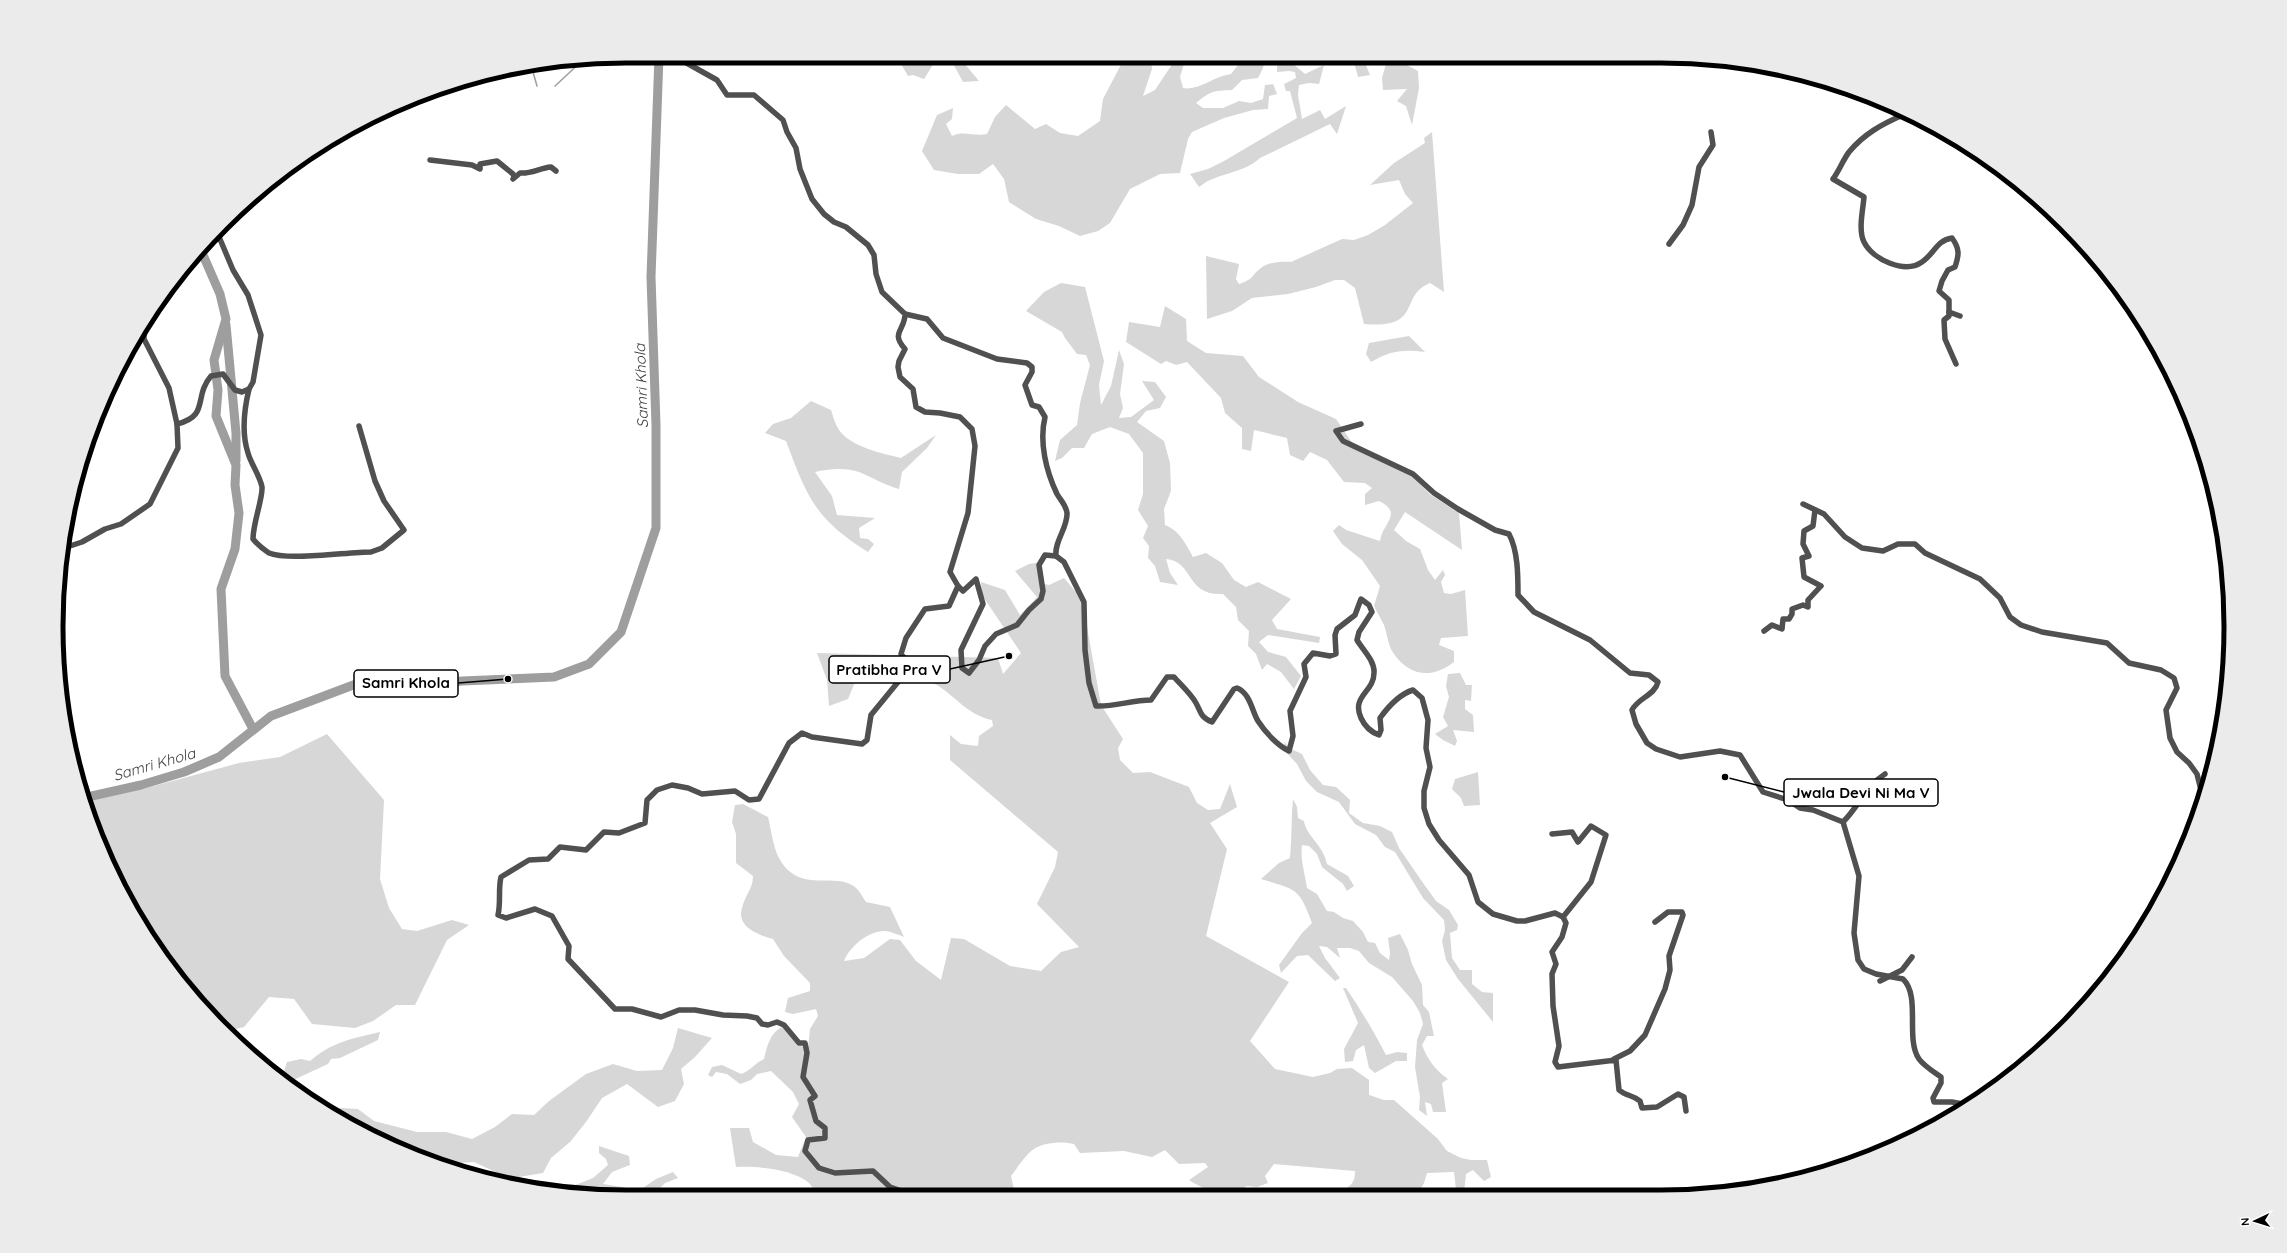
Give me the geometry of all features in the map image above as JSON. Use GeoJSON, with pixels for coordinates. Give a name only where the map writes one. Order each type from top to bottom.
{"type":"FeatureCollection","features":[{"type":"Feature","properties":{"kind":"street"},"geometry":{"type":"LineString","coordinates":[[689,63],[717,80],[727,94],[754,95],[783,120],[787,132],[796,148],[800,169],[812,199],[824,214],[834,222],[846,226],[868,245],[874,255],[876,274],[882,292],[905,314],[928,319],[943,338],[997,359],[1027,363],[1032,367],[1032,372],[1026,385],[1032,405],[1039,407],[1045,417],[1042,430],[1049,474],[1058,495],[1066,506],[1067,515],[1062,537],[1055,549],[1056,556]]}},
{"type":"Feature","properties":{"kind":"street"},"geometry":{"type":"LineString","coordinates":[[1900,116],[1874,128],[1860,140],[1848,153],[1833,180],[1864,197],[1862,226],[1864,242],[1874,256],[1901,266],[1921,263],[1944,240],[1952,238],[1958,247],[1959,256],[1955,268],[1948,270],[1945,275],[1939,291],[1949,300],[1950,312],[1949,316],[1944,320],[1945,339],[1956,364]]}},
{"type":"Feature","properties":{"kind":"street"},"geometry":{"type":"LineString","coordinates":[[1669,244],[1683,225],[1692,205],[1700,167],[1713,145],[1711,132]]}},
{"type":"Feature","properties":{"kind":"street"},"geometry":{"type":"LineString","coordinates":[[430,160],[472,165],[480,169],[480,164],[497,161],[513,174],[513,178],[542,168],[551,167],[556,171]]}},
{"type":"Feature","properties":{"kind":"street"},"geometry":{"type":"LineString","coordinates":[[220,237],[234,270],[248,295],[261,335],[253,382],[249,389],[245,406],[244,432],[247,452],[262,488],[253,526],[253,539],[261,548],[270,553],[291,557],[371,552],[382,548],[404,530],[384,501],[375,481],[359,426]]}},
{"type":"Feature","properties":{"kind":"street"},"geometry":{"type":"LineString","coordinates":[[1950,312],[1960,316]]}},
{"type":"Feature","properties":{"kind":"street"},"geometry":{"type":"LineString","coordinates":[[905,314],[905,321],[898,333],[898,339],[905,349],[899,361],[900,377],[913,388],[916,407],[925,412],[940,413],[960,418],[972,429],[975,446],[968,513],[950,572],[958,586],[963,591],[976,579],[983,604],[961,650],[962,668],[969,672],[980,660],[986,646],[996,634],[1017,625],[1041,599],[1043,591],[1039,564],[1045,555],[1056,556],[1064,562],[1084,602],[1085,650],[1089,683],[1096,706],[1108,706],[1130,701],[1151,700],[1167,676],[1174,677],[1196,703],[1198,711],[1204,719],[1212,722],[1234,689],[1237,688],[1244,692],[1256,712],[1257,720],[1280,746],[1289,751],[1293,736],[1290,711],[1306,677],[1304,664],[1314,653],[1330,656],[1336,654],[1335,635],[1337,629],[1355,615],[1361,599],[1369,605],[1372,612],[1359,632],[1357,640],[1371,660],[1375,672],[1373,680],[1359,701],[1358,710],[1364,724],[1372,733],[1379,735],[1381,730],[1380,718],[1385,712],[1407,692],[1413,690],[1418,692],[1422,698],[1428,720],[1426,748],[1430,767],[1424,791],[1424,808],[1429,824],[1440,840],[1469,875],[1478,902],[1493,914],[1517,921],[1525,921],[1555,913],[1564,917],[1566,923],[1562,937],[1552,952],[1556,964],[1552,974],[1553,1006],[1559,1046],[1555,1062],[1558,1067],[1614,1059],[1630,1051],[1645,1035],[1665,989],[1670,970],[1669,956],[1683,915],[1682,912],[1668,912],[1655,922]]}},
{"type":"Feature","properties":{"kind":"street"},"geometry":{"type":"LineString","coordinates":[[69,546],[82,542],[105,529],[121,524],[150,504],[178,448],[178,424],[169,388],[144,339],[144,335]]}},
{"type":"Feature","properties":{"kind":"street"},"geometry":{"type":"LineString","coordinates":[[178,424],[191,420],[198,413],[200,395],[211,376],[223,374],[235,390],[242,392],[249,389]]}},
{"type":"Feature","properties":{"kind":"street"},"geometry":{"type":"LineString","coordinates":[[1361,424],[1336,432],[1343,441],[1413,474],[1434,493],[1458,509],[1496,530],[1509,534],[1518,569],[1518,594],[1534,612],[1590,640],[1630,673],[1649,674],[1658,682],[1657,688],[1636,704],[1632,710],[1636,724],[1647,743],[1656,749],[1680,757],[1720,751],[1740,755],[1763,792],[1788,800],[1800,808],[1813,810],[1843,822]]}},
{"type":"Feature","properties":{"kind":"street"},"geometry":{"type":"LineString","coordinates":[[1803,504],[1824,514],[1845,537],[1862,548],[1883,551],[1898,544],[1915,544],[1924,553],[1980,579],[2000,598],[2010,617],[2021,625],[2042,632],[2107,644],[2129,663],[2145,668],[2161,670],[2174,678],[2177,688],[2166,710],[2170,738],[2177,752],[2189,763],[2197,774],[2201,786]]}},
{"type":"Feature","properties":{"kind":"street"},"geometry":{"type":"LineString","coordinates":[[1764,631],[1772,624],[1782,629],[1782,619],[1789,619],[1792,609],[1803,605],[1808,607],[1808,600],[1821,586],[1804,577],[1802,558],[1809,556],[1803,544],[1804,531],[1813,526],[1815,510]]}},
{"type":"Feature","properties":{"kind":"street"},"geometry":{"type":"LineString","coordinates":[[899,1190],[890,1187],[873,1171],[834,1173],[819,1168],[805,1151],[808,1140],[825,1138],[825,1128],[816,1122],[810,1100],[815,1096],[803,1077],[808,1053],[805,1042],[799,1043],[784,1025],[777,1022],[768,1025],[762,1024],[757,1018],[747,1016],[723,1015],[695,1010],[679,1010],[661,1017],[632,1009],[615,1009],[568,959],[569,946],[552,916],[534,909],[506,918],[498,914],[500,904],[499,886],[501,877],[529,860],[548,858],[560,847],[586,850],[604,832],[619,833],[645,823],[647,800],[657,790],[672,785],[679,785],[702,794],[735,791],[749,800],[758,799],[789,743],[802,733],[812,737],[862,744],[867,740],[871,715],[906,671],[908,663],[901,654],[906,638],[925,609],[949,606],[958,586]]}},
{"type":"Feature","properties":{"kind":"street"},"geometry":{"type":"LineString","coordinates":[[1843,822],[1851,814],[1868,788],[1885,774]]}},
{"type":"Feature","properties":{"kind":"street"},"geometry":{"type":"LineString","coordinates":[[1843,822],[1859,876],[1854,933],[1858,960],[1864,969],[1876,974],[1903,978],[1907,984],[1913,1013],[1914,1040],[1919,1059],[1941,1077],[1940,1083],[1933,1098],[1934,1102],[1960,1104]]}},
{"type":"Feature","properties":{"kind":"street"},"geometry":{"type":"LineString","coordinates":[[1552,834],[1572,832],[1578,842],[1591,826],[1606,835],[1591,882],[1564,917]]}},
{"type":"Feature","properties":{"kind":"street"},"geometry":{"type":"LineString","coordinates":[[1880,981],[1902,970],[1912,956]]}},
{"type":"Feature","properties":{"kind":"street"},"geometry":{"type":"LineString","coordinates":[[1614,1059],[1617,1061],[1618,1070],[1616,1080],[1619,1090],[1626,1096],[1634,1097],[1640,1101],[1642,1108],[1657,1107],[1678,1094],[1684,1097],[1686,1111]]}},
{"type":"Feature","properties":{"kind":"shaded area"},"geometry":{"type":"Polygon","coordinates":[[[934,63],[924,79],[913,75],[908,76],[901,64],[934,63]]]}},
{"type":"Feature","properties":{"kind":"shaded area"},"geometry":{"type":"Polygon","coordinates":[[[953,63],[964,63],[979,81],[963,82],[953,63]]]}},
{"type":"Feature","properties":{"kind":"shaded area"},"geometry":{"type":"Polygon","coordinates":[[[1122,63],[1152,63],[1152,69],[1143,96],[1155,90],[1173,63],[1184,63],[1180,77],[1183,88],[1189,88],[1231,74],[1240,63],[1264,63],[1258,78],[1242,80],[1232,90],[1213,92],[1196,103],[1203,108],[1223,108],[1239,101],[1251,103],[1263,99],[1265,85],[1273,84],[1277,94],[1269,96],[1268,109],[1253,110],[1224,118],[1192,132],[1188,139],[1180,173],[1160,174],[1130,189],[1110,223],[1098,231],[1080,236],[1059,226],[1036,219],[1009,202],[1004,179],[993,164],[979,174],[958,174],[934,170],[922,151],[937,115],[953,108],[952,119],[946,124],[952,136],[956,134],[987,134],[995,117],[1006,105],[1035,129],[1046,124],[1060,133],[1078,136],[1100,121],[1103,99],[1122,63]]]}},
{"type":"Feature","properties":{"kind":"shaded area"},"geometry":{"type":"Polygon","coordinates":[[[1275,63],[1292,63],[1305,74],[1324,65],[1319,84],[1309,83],[1299,85],[1298,95],[1302,119],[1320,110],[1325,119],[1346,106],[1337,134],[1330,124],[1260,158],[1246,167],[1214,178],[1199,187],[1190,174],[1208,169],[1224,161],[1297,118],[1290,91],[1286,91],[1284,84],[1296,78],[1295,72],[1277,72],[1277,64],[1275,63]]]}},
{"type":"Feature","properties":{"kind":"shaded area"},"geometry":{"type":"Polygon","coordinates":[[[1354,63],[1365,63],[1370,75],[1358,77],[1354,63]]]}},
{"type":"Feature","properties":{"kind":"shaded area"},"geometry":{"type":"Polygon","coordinates":[[[1410,63],[1407,65],[1418,71],[1419,88],[1412,125],[1406,106],[1397,101],[1407,89],[1383,90],[1382,78],[1386,64],[1410,63]]]}},
{"type":"Feature","properties":{"kind":"shaded area"},"geometry":{"type":"Polygon","coordinates":[[[1432,132],[1444,292],[1430,283],[1420,289],[1403,317],[1395,322],[1383,324],[1364,324],[1355,288],[1344,280],[1335,280],[1316,287],[1288,294],[1252,298],[1232,311],[1207,319],[1206,256],[1239,264],[1236,279],[1239,284],[1251,278],[1268,264],[1291,262],[1342,239],[1354,240],[1368,235],[1385,225],[1413,203],[1405,194],[1399,180],[1370,185],[1394,163],[1425,143],[1424,138],[1432,132]]]}},
{"type":"Feature","properties":{"kind":"shaded area"},"geometry":{"type":"Polygon","coordinates":[[[1061,283],[1085,287],[1104,361],[1099,385],[1101,405],[1111,386],[1119,350],[1124,364],[1120,394],[1123,408],[1119,418],[1131,417],[1154,400],[1142,381],[1155,382],[1166,397],[1160,408],[1146,411],[1137,422],[1164,441],[1170,463],[1171,491],[1164,509],[1165,525],[1175,531],[1185,542],[1193,557],[1206,553],[1222,563],[1234,580],[1246,587],[1258,582],[1291,599],[1272,620],[1277,629],[1320,637],[1319,643],[1268,635],[1259,642],[1268,652],[1286,657],[1301,676],[1294,689],[1281,672],[1267,664],[1262,670],[1256,654],[1248,646],[1249,631],[1238,620],[1236,607],[1223,594],[1211,593],[1202,590],[1196,585],[1182,566],[1175,561],[1166,559],[1170,573],[1178,585],[1160,582],[1155,566],[1148,558],[1149,546],[1143,538],[1148,526],[1138,510],[1143,494],[1143,453],[1129,434],[1110,427],[1092,434],[1084,448],[1072,448],[1062,458],[1055,461],[1060,440],[1077,425],[1080,403],[1090,365],[1086,355],[1077,354],[1062,332],[1026,311],[1044,292],[1061,283]]]}},
{"type":"Feature","properties":{"kind":"shaded area"},"geometry":{"type":"Polygon","coordinates":[[[1165,306],[1186,319],[1187,341],[1206,353],[1243,356],[1259,377],[1298,402],[1336,419],[1357,450],[1412,476],[1431,495],[1459,513],[1462,550],[1405,512],[1394,530],[1406,541],[1420,549],[1428,570],[1435,580],[1443,570],[1445,575],[1441,582],[1444,593],[1451,594],[1465,590],[1468,636],[1441,638],[1439,645],[1454,651],[1454,662],[1437,671],[1420,673],[1405,666],[1398,659],[1392,651],[1384,625],[1374,606],[1380,586],[1362,560],[1342,544],[1333,531],[1339,525],[1346,530],[1380,541],[1391,514],[1386,505],[1379,501],[1365,505],[1365,494],[1372,488],[1365,483],[1344,482],[1327,460],[1310,452],[1303,461],[1290,455],[1287,438],[1254,430],[1251,451],[1242,449],[1242,428],[1225,413],[1221,398],[1187,362],[1176,365],[1166,361],[1161,364],[1126,342],[1129,322],[1160,327],[1165,306]]]}},
{"type":"Feature","properties":{"kind":"shaded area"},"geometry":{"type":"Polygon","coordinates":[[[1409,336],[1425,352],[1403,351],[1390,353],[1371,362],[1366,354],[1369,343],[1409,336]]]}},
{"type":"Feature","properties":{"kind":"shaded area"},"geometry":{"type":"Polygon","coordinates":[[[811,401],[831,410],[835,423],[844,436],[859,445],[885,454],[901,458],[936,435],[927,448],[902,472],[899,489],[854,470],[837,469],[815,472],[832,496],[837,515],[875,518],[859,528],[860,538],[868,539],[874,544],[868,552],[836,529],[815,505],[800,477],[786,441],[765,433],[773,424],[791,418],[811,401]]]}},
{"type":"Feature","properties":{"kind":"shaded area"},"geometry":{"type":"Polygon","coordinates":[[[1042,562],[1040,583],[1049,585],[1064,578],[1082,599],[1101,705],[1123,739],[1118,748],[1120,760],[1133,773],[1150,772],[1189,787],[1197,803],[1208,810],[1220,809],[1230,784],[1237,807],[1210,823],[1227,849],[1206,936],[1289,982],[1250,1041],[1275,1069],[1313,1077],[1330,1073],[1337,1069],[1352,1068],[1369,1080],[1369,1095],[1384,1100],[1394,1100],[1438,1139],[1447,1151],[1461,1158],[1471,1160],[1487,1160],[1491,1177],[1484,1181],[1473,1170],[1466,1174],[1464,1190],[1456,1189],[1454,1172],[1427,1173],[1420,1190],[1343,1190],[1354,1180],[1355,1171],[1274,1164],[1265,1176],[1268,1183],[1257,1187],[1247,1186],[1241,1190],[1206,1190],[1189,1180],[1208,1167],[1205,1163],[1179,1164],[1165,1150],[1152,1157],[1124,1151],[1080,1153],[1074,1144],[1059,1142],[1038,1147],[1025,1158],[1011,1176],[1014,1190],[814,1190],[809,1183],[794,1174],[774,1169],[736,1167],[730,1128],[749,1128],[753,1142],[776,1155],[798,1157],[806,1137],[792,1117],[799,1104],[793,1092],[771,1071],[757,1074],[751,1080],[740,1084],[727,1074],[716,1072],[712,1077],[708,1075],[712,1067],[722,1065],[741,1074],[744,1073],[764,1059],[772,1036],[782,1027],[797,1045],[808,1048],[810,1029],[818,1016],[816,1009],[793,1014],[785,1012],[788,998],[810,991],[810,983],[784,956],[773,939],[750,929],[742,920],[742,908],[752,885],[753,876],[736,863],[736,834],[732,822],[735,805],[743,804],[768,817],[777,854],[787,869],[796,876],[807,879],[847,883],[855,887],[860,892],[866,902],[890,907],[904,937],[886,931],[873,933],[855,945],[844,961],[864,958],[890,939],[900,940],[916,961],[941,980],[951,938],[964,939],[1010,966],[1041,971],[1061,952],[1079,947],[1037,904],[1055,867],[1058,852],[950,760],[950,735],[961,744],[978,746],[979,736],[993,726],[992,720],[983,718],[969,710],[935,684],[921,680],[875,675],[858,675],[848,699],[829,706],[827,680],[817,653],[998,658],[1003,674],[1021,653],[982,595],[981,582],[1005,590],[1020,615],[1037,597],[1015,571],[1029,564],[1042,562]]]}},
{"type":"Feature","properties":{"kind":"shaded area"},"geometry":{"type":"Polygon","coordinates":[[[1460,673],[1466,685],[1472,685],[1471,701],[1465,700],[1465,709],[1473,715],[1474,732],[1453,730],[1457,741],[1455,746],[1435,734],[1448,726],[1443,717],[1449,697],[1446,686],[1448,674],[1460,673]]]}},
{"type":"Feature","properties":{"kind":"shaded area"},"geometry":{"type":"Polygon","coordinates":[[[327,734],[384,800],[380,879],[389,908],[402,929],[417,931],[452,920],[469,925],[447,940],[415,1005],[396,1005],[373,1021],[355,1028],[312,1024],[294,999],[269,997],[244,1027],[233,1030],[179,970],[138,908],[121,876],[106,842],[91,801],[143,789],[239,763],[280,757],[327,734]]]}},
{"type":"Feature","properties":{"kind":"shaded area"},"geometry":{"type":"Polygon","coordinates":[[[1284,742],[1291,749],[1302,754],[1310,770],[1323,785],[1336,787],[1350,800],[1349,813],[1363,823],[1380,826],[1392,832],[1399,848],[1423,883],[1436,901],[1449,910],[1458,925],[1457,930],[1450,933],[1452,958],[1460,970],[1472,970],[1472,984],[1482,992],[1493,993],[1493,1022],[1458,979],[1446,960],[1442,941],[1445,930],[1444,920],[1423,898],[1395,852],[1385,847],[1376,835],[1355,824],[1339,802],[1317,792],[1306,781],[1297,764],[1286,752],[1284,742]]]}},
{"type":"Feature","properties":{"kind":"shaded area"},"geometry":{"type":"Polygon","coordinates":[[[1478,772],[1480,805],[1464,806],[1461,798],[1452,789],[1455,779],[1478,772]]]}},
{"type":"Feature","properties":{"kind":"shaded area"},"geometry":{"type":"Polygon","coordinates":[[[1293,799],[1297,807],[1298,818],[1304,821],[1308,831],[1322,851],[1327,864],[1348,876],[1354,886],[1347,891],[1343,884],[1322,867],[1317,854],[1309,846],[1302,845],[1302,861],[1307,888],[1317,894],[1327,911],[1334,912],[1343,918],[1353,921],[1363,932],[1368,942],[1375,943],[1380,953],[1389,960],[1390,953],[1388,938],[1400,934],[1408,950],[1412,964],[1422,985],[1423,1005],[1429,1012],[1434,1036],[1427,1036],[1422,1045],[1432,1064],[1448,1079],[1442,1083],[1446,1112],[1433,1112],[1431,1104],[1425,1102],[1427,1116],[1419,1110],[1420,1097],[1415,1067],[1417,1040],[1423,1024],[1420,1013],[1413,1001],[1392,977],[1369,963],[1359,951],[1350,948],[1337,948],[1340,958],[1327,947],[1319,946],[1325,958],[1340,978],[1335,981],[1308,955],[1297,956],[1281,973],[1279,965],[1302,933],[1312,923],[1308,911],[1295,892],[1282,885],[1261,879],[1279,863],[1290,858],[1293,799]]]}},
{"type":"Feature","properties":{"kind":"shaded area"},"geometry":{"type":"Polygon","coordinates":[[[1343,988],[1346,988],[1357,1005],[1386,1055],[1397,1052],[1407,1053],[1407,1061],[1396,1061],[1375,1073],[1369,1068],[1364,1045],[1356,1050],[1353,1061],[1345,1062],[1344,1049],[1358,1023],[1343,988]]]}},
{"type":"Feature","properties":{"kind":"shaded area"},"geometry":{"type":"Polygon","coordinates":[[[678,1028],[712,1038],[695,1057],[681,1069],[684,1084],[675,1101],[658,1107],[627,1084],[602,1098],[570,1142],[551,1158],[543,1173],[519,1177],[502,1175],[474,1162],[456,1163],[445,1160],[377,1132],[336,1109],[341,1108],[358,1109],[374,1121],[417,1132],[446,1132],[472,1139],[495,1127],[512,1114],[534,1115],[549,1101],[586,1074],[613,1064],[637,1071],[662,1070],[673,1048],[678,1028]]]}},
{"type":"Feature","properties":{"kind":"shaded area"},"geometry":{"type":"Polygon","coordinates":[[[380,1032],[378,1040],[340,1058],[331,1059],[328,1064],[292,1080],[283,1074],[287,1062],[301,1059],[310,1061],[327,1049],[351,1039],[380,1032]]]}},
{"type":"Feature","properties":{"kind":"shaded area"},"geometry":{"type":"Polygon","coordinates":[[[599,1146],[629,1156],[630,1165],[612,1172],[603,1184],[640,1190],[590,1189],[570,1187],[593,1178],[608,1165],[606,1159],[599,1153],[599,1146]]]}},
{"type":"Feature","properties":{"kind":"shaded area"},"geometry":{"type":"Polygon","coordinates":[[[673,1172],[678,1178],[665,1183],[658,1190],[640,1190],[656,1179],[673,1172]]]}},
{"type":"Feature","properties":{"kind":"waterway","name":"Samri Khola"},"geometry":{"type":"LineString","coordinates":[[89,797],[141,785],[184,772],[219,757],[271,716],[364,681],[385,679],[429,685],[462,681],[554,677],[589,664],[621,632],[656,528],[656,425],[651,277],[659,63]]}},
{"type":"Feature","properties":{"kind":"waterway"},"geometry":{"type":"LineString","coordinates":[[555,86],[577,65]]}},
{"type":"Feature","properties":{"kind":"waterway"},"geometry":{"type":"LineString","coordinates":[[533,71],[537,86]]}},
{"type":"Feature","properties":{"kind":"waterway"},"geometry":{"type":"LineString","coordinates":[[203,255],[220,294],[226,319],[214,360],[218,390],[216,416],[236,465],[235,485],[239,513],[235,549],[221,589],[225,676],[253,729]]}},
{"type":"Feature","properties":{"kind":"waterway"},"geometry":{"type":"LineString","coordinates":[[226,325],[236,433],[236,461]]}},
{"type":"Feature","properties":{"kind":"place","name":"Pratibha Pra V"},"geometry":{"type":"Point","coordinates":[1009,656]}},
{"type":"Feature","properties":{"kind":"place","name":"Samri Khola"},"geometry":{"type":"Point","coordinates":[508,679]}},
{"type":"Feature","properties":{"kind":"place","name":"Jwala Devi Ni Ma V"},"geometry":{"type":"Point","coordinates":[1725,777]}}]}
